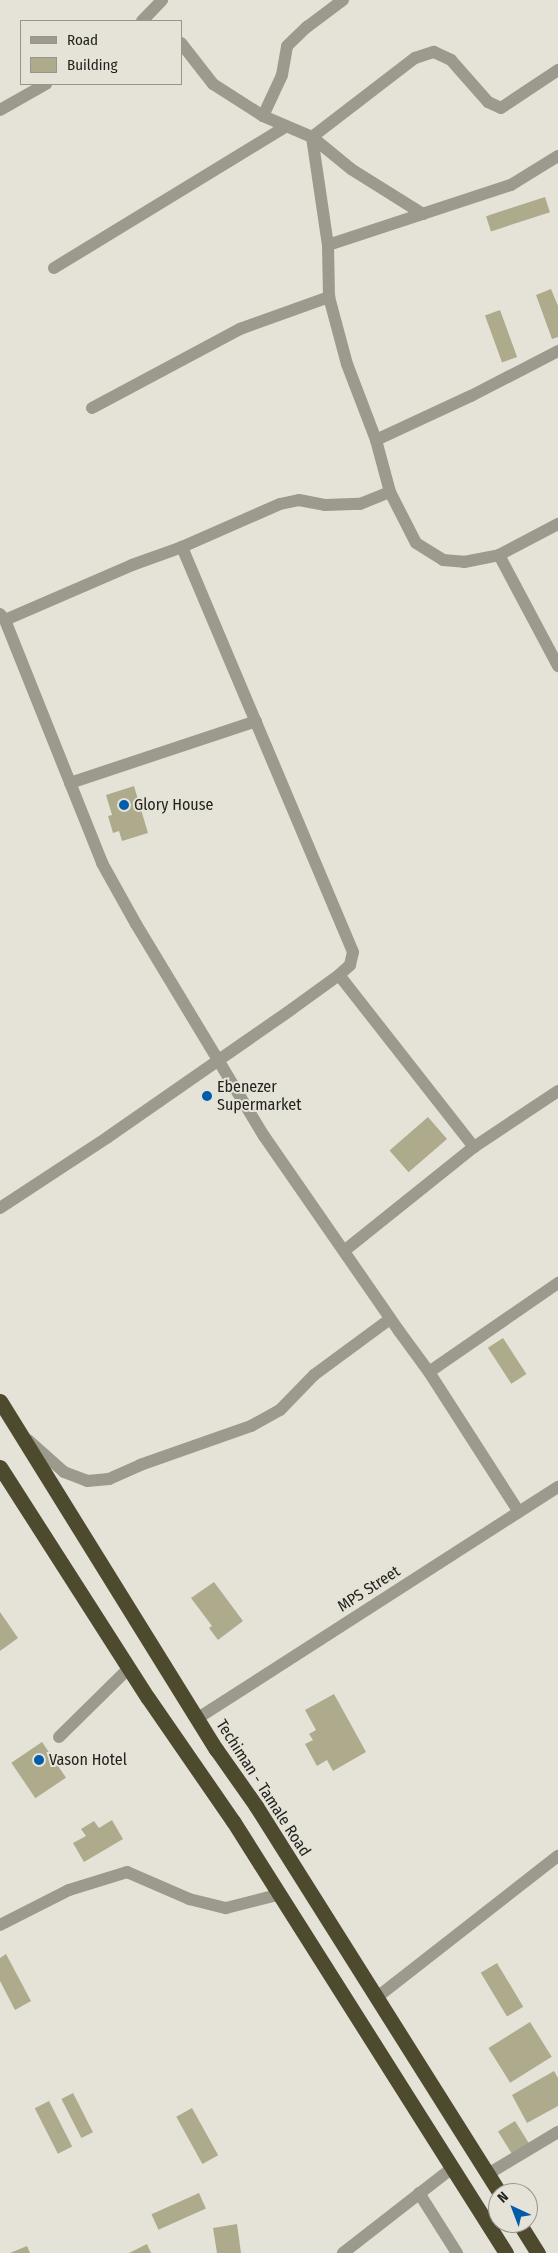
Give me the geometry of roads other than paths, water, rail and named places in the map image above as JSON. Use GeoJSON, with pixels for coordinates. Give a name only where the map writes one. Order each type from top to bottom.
{"type":"FeatureCollection","features":[{"type":"Feature","properties":{"kind":"highway","name":"Techiman - Tamale Road"},"geometry":{"type":"LineString","coordinates":[[0,1401],[198,1718],[494,2183]]}},
{"type":"Feature","properties":{"kind":"highway"},"geometry":{"type":"LineString","coordinates":[[0,1466],[129,1668],[233,1821],[506,2253]]}},
{"type":"Feature","properties":{"kind":"highway"},"geometry":{"type":"LineString","coordinates":[[525,2233],[538,2253]]}},
{"type":"Feature","properties":{"kind":"street"},"geometry":{"type":"LineString","coordinates":[[143,20],[162,0]]}},
{"type":"Feature","properties":{"kind":"street"},"geometry":{"type":"LineString","coordinates":[[263,116],[282,74],[287,46],[307,27],[343,0]]}},
{"type":"Feature","properties":{"kind":"street"},"geometry":{"type":"LineString","coordinates":[[182,43],[213,84],[263,116],[312,137],[351,169],[423,214]]}},
{"type":"Feature","properties":{"kind":"street"},"geometry":{"type":"LineString","coordinates":[[312,137],[415,58],[434,52],[451,60],[488,102],[501,108],[558,70]]}},
{"type":"Feature","properties":{"kind":"street"},"geometry":{"type":"LineString","coordinates":[[0,110],[44,85]]}},
{"type":"Feature","properties":{"kind":"street"},"geometry":{"type":"LineString","coordinates":[[54,268],[285,127]]}},
{"type":"Feature","properties":{"kind":"street"},"geometry":{"type":"LineString","coordinates":[[312,137],[328,245],[329,297],[347,364],[376,440],[390,492],[416,543],[443,560],[464,562],[499,555],[558,524]]}},
{"type":"Feature","properties":{"kind":"street"},"geometry":{"type":"LineString","coordinates":[[328,245],[511,185],[558,156]]}},
{"type":"Feature","properties":{"kind":"street"},"geometry":{"type":"LineString","coordinates":[[92,408],[240,329],[329,297]]}},
{"type":"Feature","properties":{"kind":"street"},"geometry":{"type":"LineString","coordinates":[[376,440],[472,396],[558,352]]}},
{"type":"Feature","properties":{"kind":"street"},"geometry":{"type":"LineString","coordinates":[[390,492],[360,504],[325,505],[299,500],[280,504],[182,547],[2,616],[102,863],[136,924],[264,1136],[390,1319],[429,1372],[519,1512]]}},
{"type":"Feature","properties":{"kind":"street"},"geometry":{"type":"LineString","coordinates":[[0,1208],[108,1137],[339,975],[350,965],[353,952],[182,547]]}},
{"type":"Feature","properties":{"kind":"street"},"geometry":{"type":"LineString","coordinates":[[499,555],[558,666]]}},
{"type":"Feature","properties":{"kind":"street"},"geometry":{"type":"LineString","coordinates":[[70,783],[256,721]]}},
{"type":"Feature","properties":{"kind":"street"},"geometry":{"type":"LineString","coordinates":[[339,975],[474,1147]]}},
{"type":"Feature","properties":{"kind":"street"},"geometry":{"type":"LineString","coordinates":[[344,1251],[474,1147],[558,1091]]}},
{"type":"Feature","properties":{"kind":"street"},"geometry":{"type":"LineString","coordinates":[[429,1372],[558,1283]]}},
{"type":"Feature","properties":{"kind":"street"},"geometry":{"type":"LineString","coordinates":[[22,1434],[64,1472],[87,1480],[108,1479],[140,1465],[251,1426],[280,1410],[314,1375],[390,1319]]}},
{"type":"Feature","properties":{"kind":"street","name":"MPS Street"},"geometry":{"type":"LineString","coordinates":[[198,1718],[558,1487]]}},
{"type":"Feature","properties":{"kind":"street"},"geometry":{"type":"LineString","coordinates":[[59,1737],[129,1668]]}},
{"type":"Feature","properties":{"kind":"street"},"geometry":{"type":"LineString","coordinates":[[376,1998],[558,1856]]}},
{"type":"Feature","properties":{"kind":"street"},"geometry":{"type":"LineString","coordinates":[[0,1925],[69,1890],[127,1872],[189,1899],[226,1908],[278,1895]]}},
{"type":"Feature","properties":{"kind":"street"},"geometry":{"type":"LineString","coordinates":[[488,2174],[558,2132]]}},
{"type":"Feature","properties":{"kind":"street"},"geometry":{"type":"LineString","coordinates":[[344,2253],[452,2168]]}},
{"type":"Feature","properties":{"kind":"street"},"geometry":{"type":"LineString","coordinates":[[420,2193],[458,2253]]}},
{"type":"Feature","properties":{"kind":"place","name":"Glory House"},"geometry":{"type":"Point","coordinates":[124,805]}},
{"type":"Feature","properties":{"kind":"place","name":"Ebenezer Supermarket"},"geometry":{"type":"Point","coordinates":[207,1096]}},
{"type":"Feature","properties":{"kind":"place","name":"Vason Hotel"},"geometry":{"type":"Point","coordinates":[39,1760]}}]}
